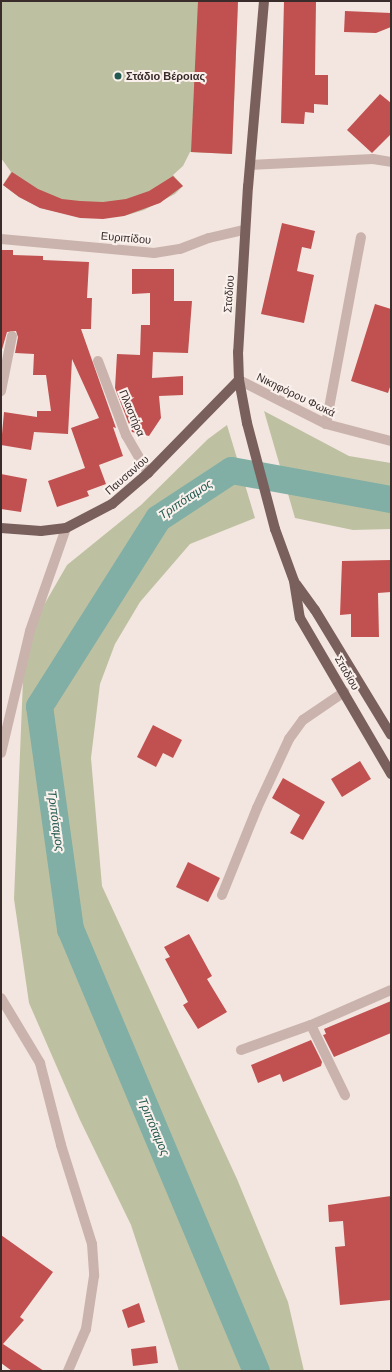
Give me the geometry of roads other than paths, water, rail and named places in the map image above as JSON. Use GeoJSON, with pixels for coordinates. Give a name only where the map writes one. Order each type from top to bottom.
{"type":"FeatureCollection","features":[{"type":"Feature","properties":{"kind":"main road","name":"Σταδίου"},"geometry":{"type":"LineString","coordinates":[[264,1],[245,230],[238,352],[239,380],[247,423],[276,529],[294,581],[300,618],[391,774]]}},
{"type":"Feature","properties":{"kind":"main road","name":"Παυσανίου"},"geometry":{"type":"LineString","coordinates":[[1,528],[41,531],[66,528],[112,504],[148,473],[239,380]]}},
{"type":"Feature","properties":{"kind":"main road","name":"Σταδίου"},"geometry":{"type":"LineString","coordinates":[[294,581],[315,610],[391,735]]}},
{"type":"Feature","properties":{"kind":"street"},"geometry":{"type":"LineString","coordinates":[[251,165],[374,159],[391,162]]}},
{"type":"Feature","properties":{"kind":"street","name":"Ευριπίδου"},"geometry":{"type":"LineString","coordinates":[[1,239],[154,253],[180,249],[209,238],[245,230]]}},
{"type":"Feature","properties":{"kind":"street"},"geometry":{"type":"LineString","coordinates":[[326,424],[362,237]]}},
{"type":"Feature","properties":{"kind":"street"},"geometry":{"type":"LineString","coordinates":[[1,391],[12,336]]}},
{"type":"Feature","properties":{"kind":"street","name":"Πλαστήρα"},"geometry":{"type":"LineString","coordinates":[[98,360],[126,435],[148,473]]}},
{"type":"Feature","properties":{"kind":"street","name":"Νικηφόρου Φωκά"},"geometry":{"type":"LineString","coordinates":[[239,380],[326,424],[391,441]]}},
{"type":"Feature","properties":{"kind":"street"},"geometry":{"type":"LineString","coordinates":[[1,753],[30,631],[66,528]]}},
{"type":"Feature","properties":{"kind":"street"},"geometry":{"type":"LineString","coordinates":[[222,895],[257,808],[289,739],[303,720],[344,692]]}},
{"type":"Feature","properties":{"kind":"street"},"geometry":{"type":"LineString","coordinates":[[241,1050],[311,1025],[391,990]]}},
{"type":"Feature","properties":{"kind":"street"},"geometry":{"type":"LineString","coordinates":[[1,998],[40,1064],[61,1145],[92,1244],[94,1276],[86,1329],[68,1371]]}},
{"type":"Feature","properties":{"kind":"street"},"geometry":{"type":"LineString","coordinates":[[311,1025],[345,1095]]}},
{"type":"Feature","properties":{"kind":"waterway","name":"Τριπόταμος"},"geometry":{"type":"LineString","coordinates":[[256,1371],[70,929],[39,706],[158,518],[231,470],[391,499]]}},
{"type":"Feature","properties":{"kind":"place","name":"Στάδιο Βέροιας"},"geometry":{"type":"Point","coordinates":[118,76]}}]}
